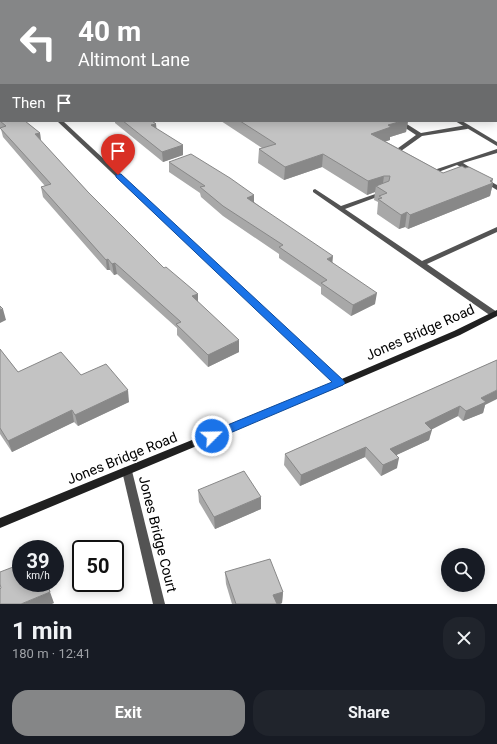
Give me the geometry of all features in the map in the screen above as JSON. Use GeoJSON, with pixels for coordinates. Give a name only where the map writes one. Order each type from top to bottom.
{"type":"FeatureCollection","features":[{"type":"Feature","properties":{"kind":"main road","name":"Jones Bridge Road"},"geometry":{"type":"LineString","coordinates":[[0,524],[340,383],[457,333],[495,313]]}},
{"type":"Feature","properties":{"kind":"street"},"geometry":{"type":"LineString","coordinates":[[61,122],[340,383]]}},
{"type":"Feature","properties":{"kind":"street"},"geometry":{"type":"LineString","coordinates":[[400,122],[420,135]]}},
{"type":"Feature","properties":{"kind":"street"},"geometry":{"type":"LineString","coordinates":[[460,122],[497,144]]}},
{"type":"Feature","properties":{"kind":"street"},"geometry":{"type":"LineString","coordinates":[[409,158],[397,151],[420,135],[467,127]]}},
{"type":"Feature","properties":{"kind":"street"},"geometry":{"type":"LineString","coordinates":[[421,165],[433,172],[497,151]]}},
{"type":"Feature","properties":{"kind":"street"},"geometry":{"type":"LineString","coordinates":[[458,163],[497,188]]}},
{"type":"Feature","properties":{"kind":"street"},"geometry":{"type":"LineString","coordinates":[[315,190],[421,264],[495,313]]}},
{"type":"Feature","properties":{"kind":"street"},"geometry":{"type":"LineString","coordinates":[[340,208],[385,192]]}},
{"type":"Feature","properties":{"kind":"street"},"geometry":{"type":"LineString","coordinates":[[421,264],[497,229]]}},
{"type":"Feature","properties":{"kind":"street","name":"Jones Bridge Court"},"geometry":{"type":"LineString","coordinates":[[127,471],[159,604]]}},
{"type":"Feature","properties":{"kind":"building"},"geometry":{"type":"Polygon","coordinates":[[[1,122],[26,122],[40,133],[35,134],[88,192],[164,268],[166,267],[198,294],[192,296],[239,340],[208,355],[176,324],[181,322],[115,263],[112,264],[108,259],[106,260],[41,187],[51,184],[0,128],[6,126],[1,122]]]}},
{"type":"Feature","properties":{"kind":"building"},"geometry":{"type":"Polygon","coordinates":[[[124,122],[153,122],[156,124],[151,125],[183,145],[162,152],[124,122]]]}},
{"type":"Feature","properties":{"kind":"building"},"geometry":{"type":"Polygon","coordinates":[[[242,122],[398,122],[388,125],[391,127],[371,134],[443,173],[462,166],[465,168],[469,167],[493,179],[490,181],[493,183],[410,215],[407,212],[401,215],[378,199],[382,198],[379,196],[387,193],[376,186],[389,181],[390,176],[384,176],[368,181],[323,154],[285,167],[259,149],[276,144],[242,122]]]}},
{"type":"Feature","properties":{"kind":"building"},"geometry":{"type":"Polygon","coordinates":[[[191,154],[254,195],[247,198],[333,256],[327,259],[377,293],[353,305],[321,283],[327,280],[279,247],[283,245],[223,206],[200,187],[205,186],[169,162],[191,154]]]}},
{"type":"Feature","properties":{"kind":"building"},"geometry":{"type":"Polygon","coordinates":[[[0,349],[18,372],[61,352],[81,375],[106,364],[128,390],[75,415],[72,410],[8,441],[0,428],[0,349]]]}},
{"type":"Feature","properties":{"kind":"building"},"geometry":{"type":"Polygon","coordinates":[[[497,360],[497,390],[481,398],[486,402],[466,411],[460,406],[425,423],[432,430],[390,449],[399,458],[383,465],[366,447],[301,475],[285,454],[497,360]]]}},
{"type":"Feature","properties":{"kind":"building"},"geometry":{"type":"Polygon","coordinates":[[[244,471],[261,497],[214,517],[198,490],[244,471]]]}},
{"type":"Feature","properties":{"kind":"building"},"geometry":{"type":"Polygon","coordinates":[[[270,559],[283,592],[273,595],[277,604],[236,604],[225,572],[270,559]]]}},
{"type":"Feature","properties":{"kind":"building"},"geometry":{"type":"Polygon","coordinates":[[[12,567],[12,592],[50,592],[21,604],[0,604],[0,572],[12,567]]]}},
{"type":"Feature","properties":{"kind":"route"},"geometry":{"type":"LineString","coordinates":[[118,175],[340,383],[212,436]]}}]}
